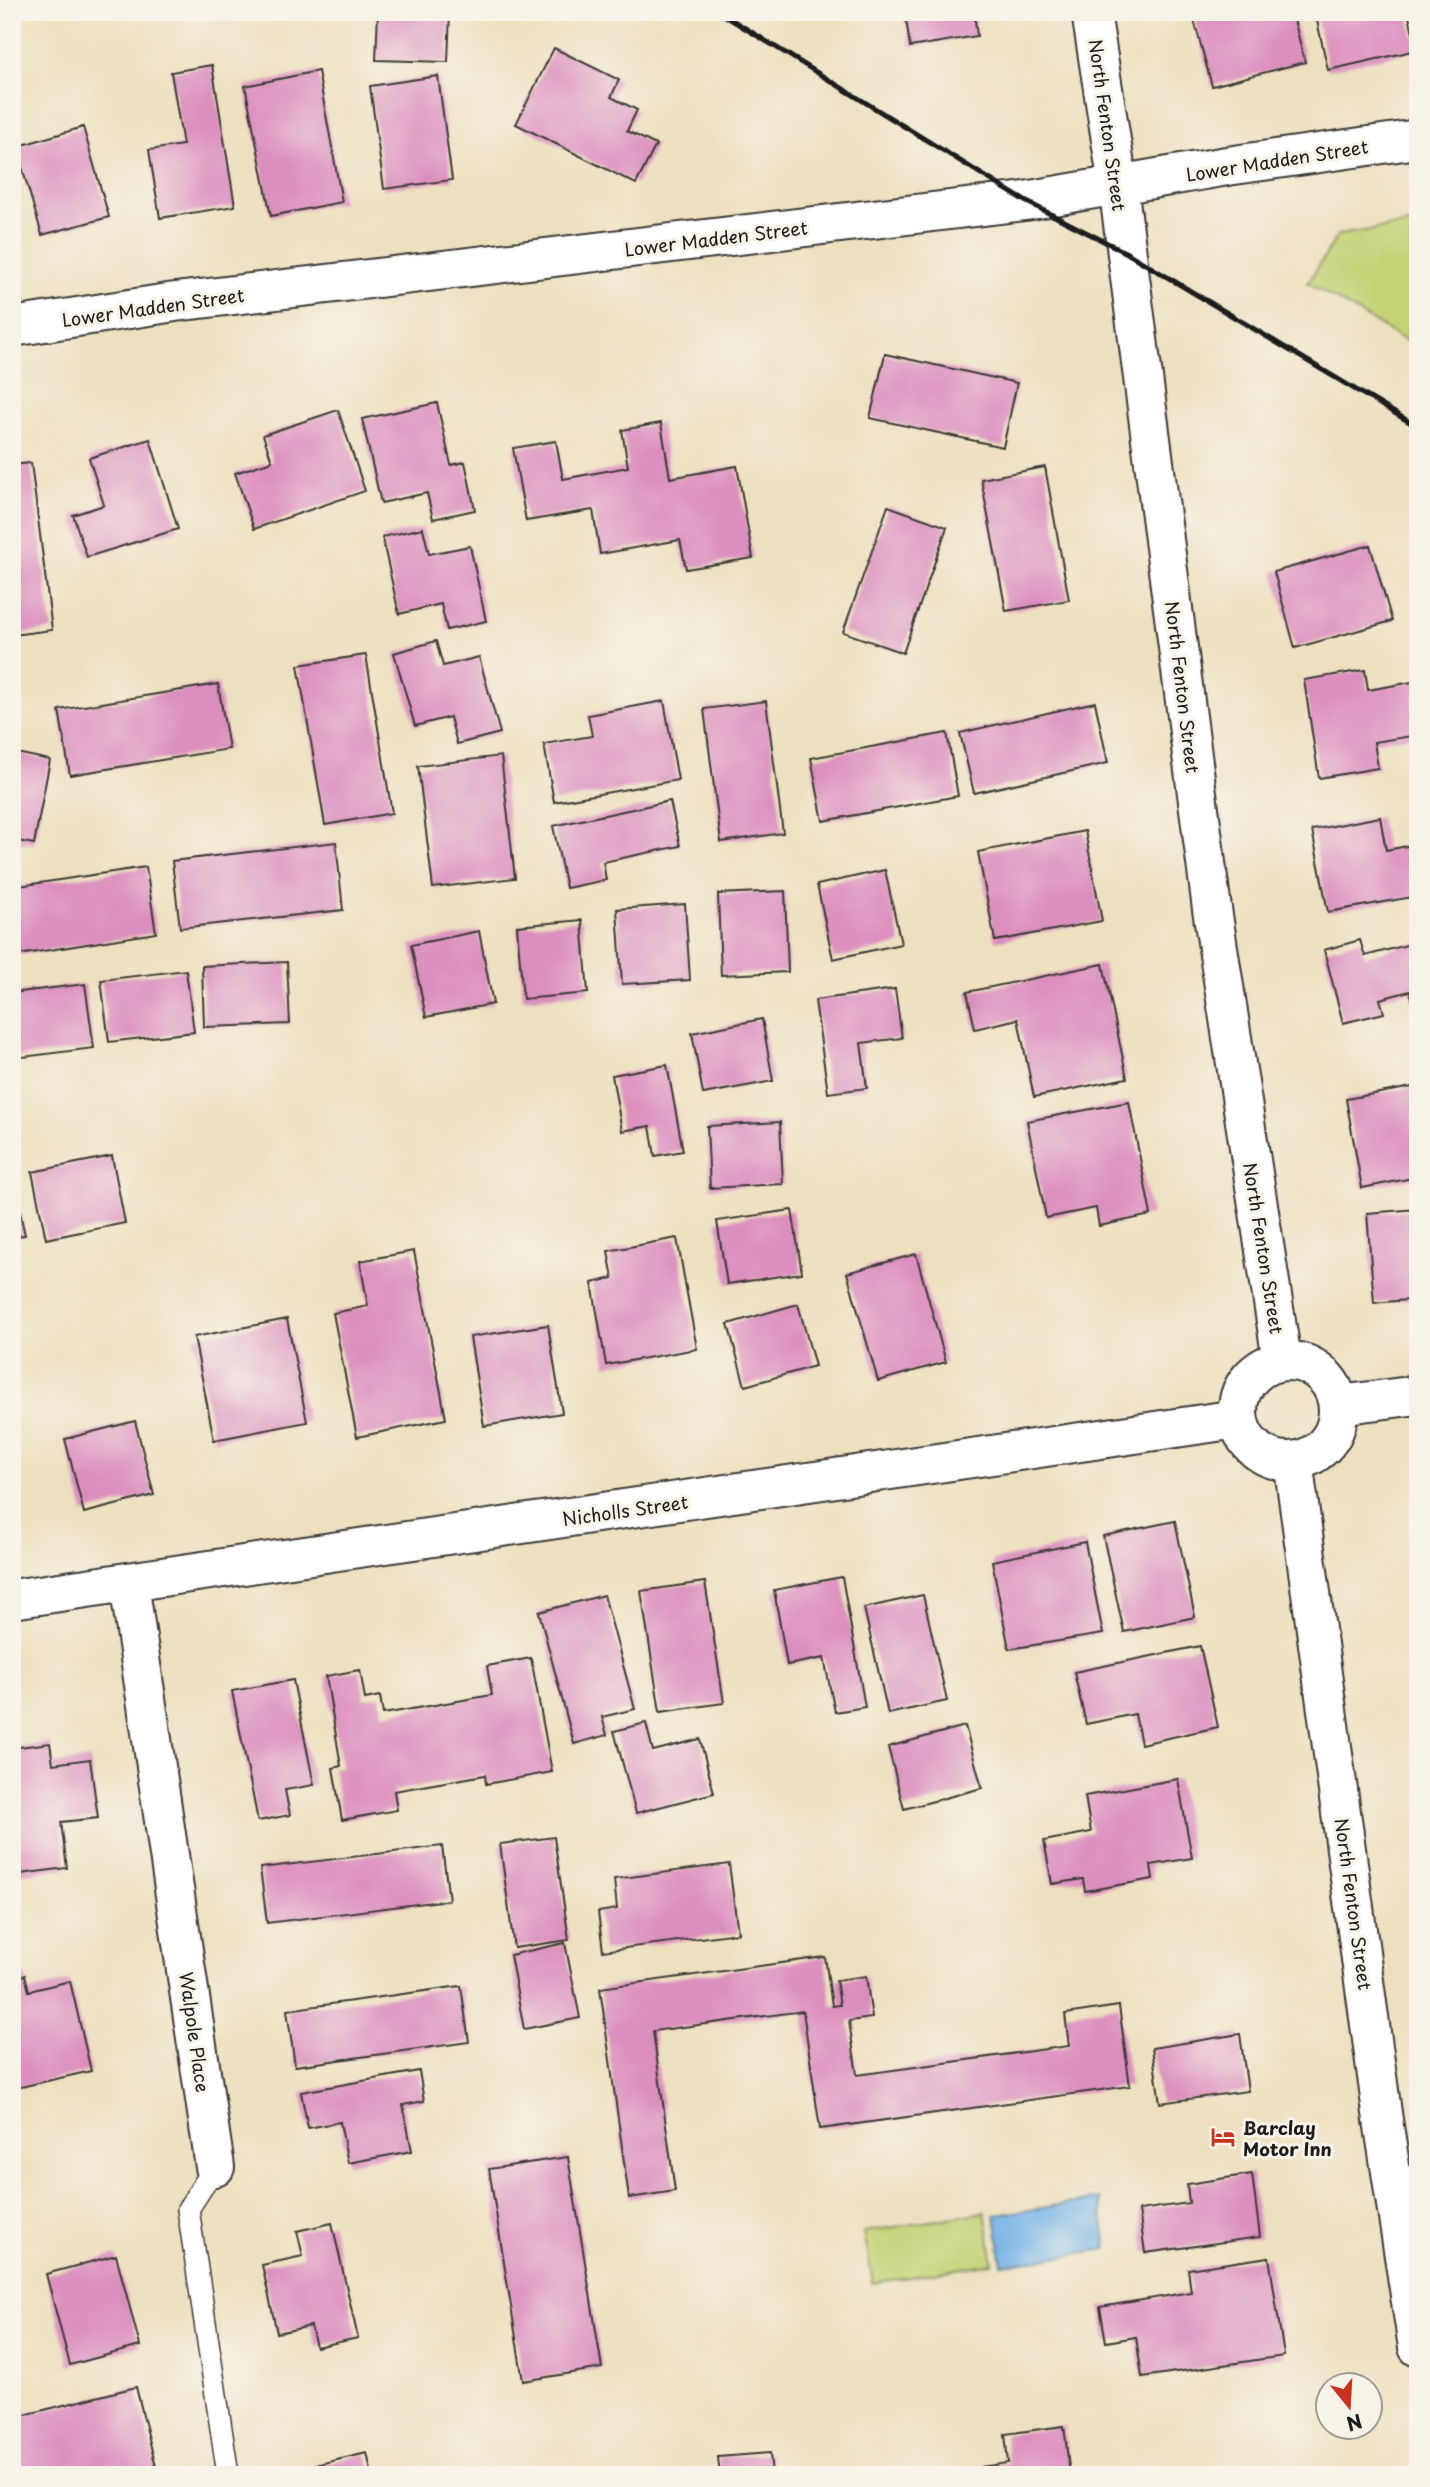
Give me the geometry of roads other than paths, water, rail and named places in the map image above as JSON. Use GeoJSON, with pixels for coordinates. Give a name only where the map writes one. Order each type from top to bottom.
{"type":"FeatureCollection","features":[{"type":"Feature","properties":{"kind":"street","name":"North Fenton Street"},"geometry":{"type":"LineString","coordinates":[[1091,12],[1118,185],[1210,895],[1282,1360]]}},
{"type":"Feature","properties":{"kind":"street","name":"Lower Madden Street"},"geometry":{"type":"LineString","coordinates":[[12,327],[175,302],[1025,201],[1227,166],[1418,139]]}},
{"type":"Feature","properties":{"kind":"street"},"geometry":{"type":"LineString","coordinates":[[1282,1360],[1301,1362],[1318,1370],[1331,1383],[1339,1405],[1336,1428],[1327,1443],[1314,1454],[1293,1461],[1272,1459],[1257,1451],[1246,1440],[1237,1419],[1238,1402],[1244,1385],[1264,1366],[1282,1360]]}},
{"type":"Feature","properties":{"kind":"street"},"geometry":{"type":"LineString","coordinates":[[1339,1405],[1418,1395]]}},
{"type":"Feature","properties":{"kind":"street","name":"Nicholls Street"},"geometry":{"type":"LineString","coordinates":[[12,1600],[1237,1419]]}},
{"type":"Feature","properties":{"kind":"street","name":"North Fenton Street"},"geometry":{"type":"LineString","coordinates":[[1293,1461],[1383,2120],[1418,2347]]}},
{"type":"Feature","properties":{"kind":"street","name":"Walpole Place"},"geometry":{"type":"LineString","coordinates":[[129,1583],[215,2167]]}},
{"type":"Feature","properties":{"kind":"lane","name":"Walpole Place"},"geometry":{"type":"LineString","coordinates":[[215,2167],[188,2209],[228,2475]]}},
{"type":"Feature","properties":{"kind":"water"},"geometry":{"type":"Polygon","coordinates":[[[1100,2199],[1107,2249],[1002,2265],[995,2215],[1100,2199]]]}},
{"type":"Feature","properties":{"kind":"railway"},"geometry":{"type":"LineString","coordinates":[[719,12],[1025,201],[1127,253],[1418,427]]}},
{"type":"Feature","properties":{"kind":"place","name":"Barclay Motor Inn"},"geometry":{"type":"Point","coordinates":[1223,2137]}}]}
